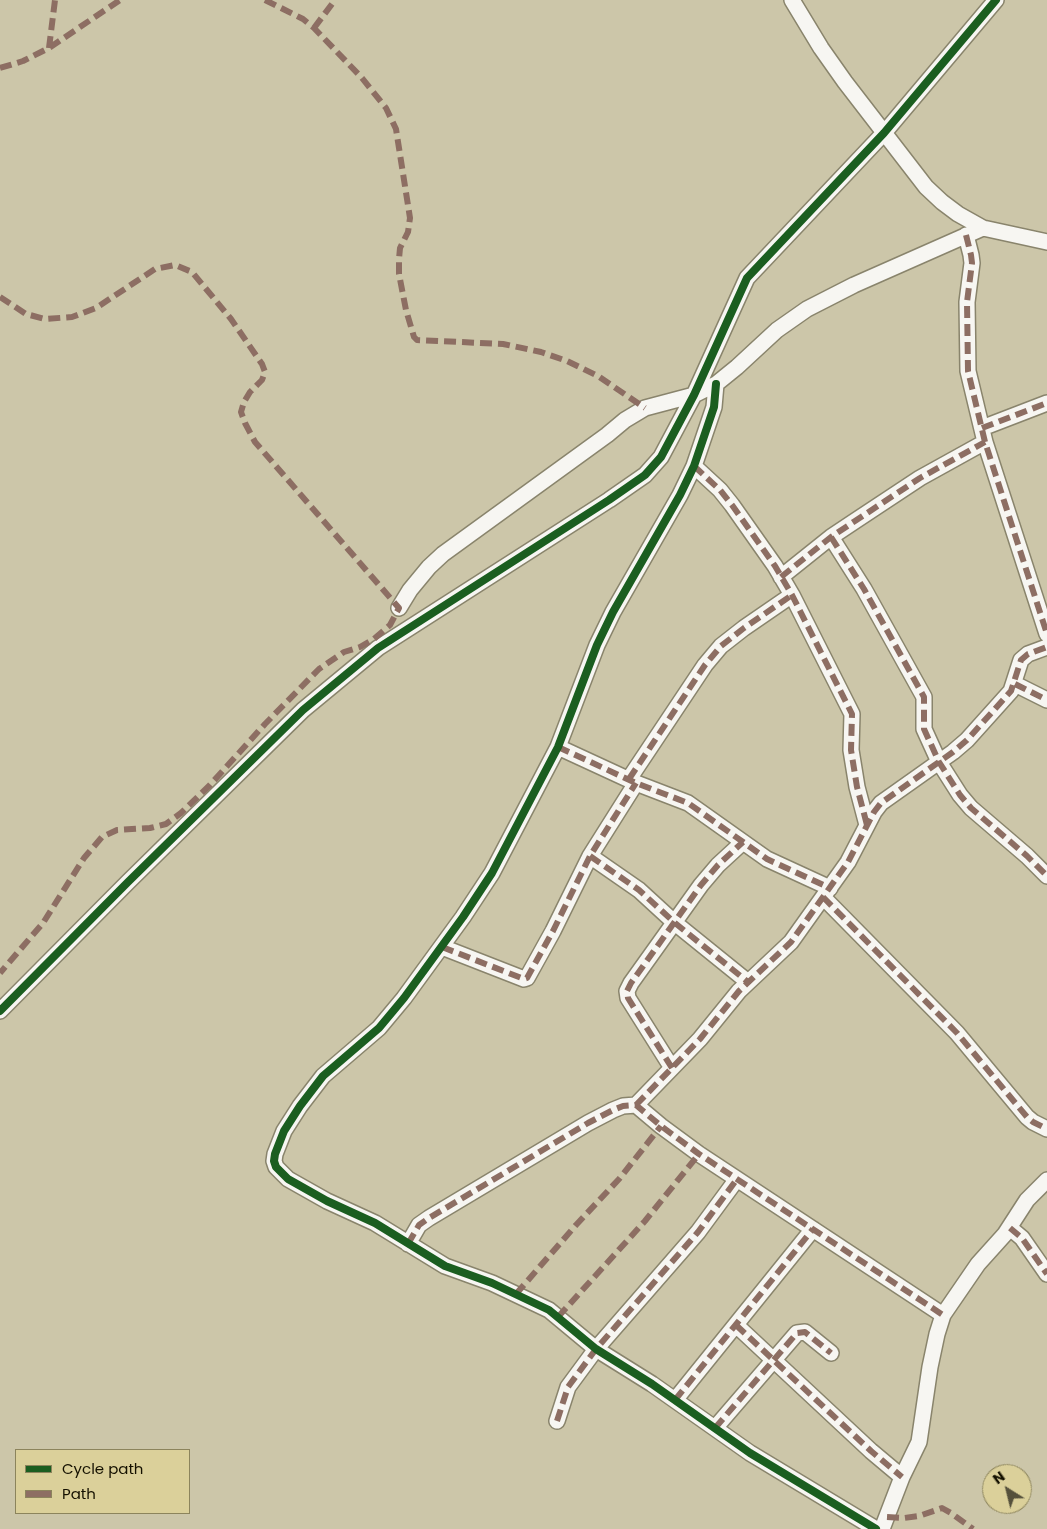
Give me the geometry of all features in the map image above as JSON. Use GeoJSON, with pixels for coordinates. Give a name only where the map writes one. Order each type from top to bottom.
{"type":"FeatureCollection","features":[{"type":"Feature","properties":{"kind":"street"},"geometry":{"type":"LineString","coordinates":[[792,0],[821,48],[926,187],[958,214],[983,228],[1047,242]]}},
{"type":"Feature","properties":{"kind":"street"},"geometry":{"type":"LineString","coordinates":[[0,1011],[303,710],[378,648],[601,506],[646,475],[660,456],[694,395],[747,278],[884,133],[996,0]]}},
{"type":"Feature","properties":{"kind":"street"},"geometry":{"type":"LineString","coordinates":[[399,608],[410,590],[429,567],[443,554],[625,420],[645,408],[694,395],[716,384],[777,330],[807,309],[854,284],[983,228]]}},
{"type":"Feature","properties":{"kind":"street"},"geometry":{"type":"LineString","coordinates":[[966,235],[972,263],[967,302],[968,371],[983,435],[1047,634]]}},
{"type":"Feature","properties":{"kind":"street"},"geometry":{"type":"LineString","coordinates":[[716,384],[714,407],[694,466],[680,495],[596,645],[558,747],[492,873],[442,947],[404,998],[379,1028],[323,1076],[300,1106],[284,1131],[274,1161],[276,1167],[288,1179],[327,1201],[374,1223],[445,1266],[492,1283],[550,1310],[596,1349],[675,1400],[750,1453],[876,1529]]}},
{"type":"Feature","properties":{"kind":"street"},"geometry":{"type":"LineString","coordinates":[[781,577],[831,538],[983,435],[1047,403]]}},
{"type":"Feature","properties":{"kind":"street"},"geometry":{"type":"LineString","coordinates":[[694,466],[720,490],[732,505],[781,577],[852,714],[851,750],[857,787],[867,825]]}},
{"type":"Feature","properties":{"kind":"street"},"geometry":{"type":"LineString","coordinates":[[831,538],[864,589],[924,697],[924,729],[939,762],[960,795],[971,808],[1027,856],[1047,876]]}},
{"type":"Feature","properties":{"kind":"street"},"geometry":{"type":"LineString","coordinates":[[442,947],[524,979],[527,978],[553,931],[590,856],[633,781],[705,665],[721,646],[792,595]]}},
{"type":"Feature","properties":{"kind":"street"},"geometry":{"type":"LineString","coordinates":[[408,1244],[419,1225],[429,1218],[588,1123],[623,1106],[636,1105],[700,1039],[748,982],[782,952],[848,862],[880,803],[953,752],[985,721],[1011,691],[1015,684],[1021,660],[1028,654],[1047,647]]}},
{"type":"Feature","properties":{"kind":"street"},"geometry":{"type":"LineString","coordinates":[[1015,684],[1047,700]]}},
{"type":"Feature","properties":{"kind":"street"},"geometry":{"type":"LineString","coordinates":[[558,747],[633,781],[688,803],[767,859],[826,893],[957,1033],[1027,1117],[1047,1129]]}},
{"type":"Feature","properties":{"kind":"street"},"geometry":{"type":"LineString","coordinates":[[672,1068],[628,998],[627,991],[718,865],[743,842]]}},
{"type":"Feature","properties":{"kind":"street"},"geometry":{"type":"LineString","coordinates":[[590,856],[639,890],[748,982]]}},
{"type":"Feature","properties":{"kind":"street"},"geometry":{"type":"LineString","coordinates":[[636,1105],[661,1126],[737,1179],[943,1315]]}},
{"type":"Feature","properties":{"kind":"street"},"geometry":{"type":"LineString","coordinates":[[557,1422],[568,1387],[596,1349],[698,1232],[737,1179]]}},
{"type":"Feature","properties":{"kind":"street"},"geometry":{"type":"LineString","coordinates":[[882,1529],[902,1477],[919,1442],[930,1367],[943,1315],[978,1264],[1010,1228],[1014,1218],[1027,1200],[1047,1180]]}},
{"type":"Feature","properties":{"kind":"street"},"geometry":{"type":"LineString","coordinates":[[675,1400],[813,1228]]}},
{"type":"Feature","properties":{"kind":"street"},"geometry":{"type":"LineString","coordinates":[[1010,1228],[1022,1238],[1047,1274]]}},
{"type":"Feature","properties":{"kind":"street"},"geometry":{"type":"LineString","coordinates":[[736,1325],[871,1451],[902,1477]]}},
{"type":"Feature","properties":{"kind":"street"},"geometry":{"type":"LineString","coordinates":[[715,1428],[772,1360],[799,1332],[805,1332],[831,1353]]}},
{"type":"Feature","properties":{"kind":"marked path"},"geometry":{"type":"LineString","coordinates":[[49,48],[55,0]]}},
{"type":"Feature","properties":{"kind":"marked path"},"geometry":{"type":"LineString","coordinates":[[0,68],[23,61],[49,48],[120,0]]}},
{"type":"Feature","properties":{"kind":"marked path"},"geometry":{"type":"LineString","coordinates":[[265,0],[303,19],[314,28],[362,78],[386,108],[396,129],[410,218],[408,232],[400,248],[399,274],[406,310],[414,337],[417,340],[503,344],[541,352],[567,361],[598,376],[645,408]]}},
{"type":"Feature","properties":{"kind":"marked path"},"geometry":{"type":"LineString","coordinates":[[314,28],[335,0]]}},
{"type":"Feature","properties":{"kind":"marked path"},"geometry":{"type":"LineString","coordinates":[[966,235],[972,263],[967,302],[968,371],[985,442],[1047,634]]}},
{"type":"Feature","properties":{"kind":"marked path"},"geometry":{"type":"LineString","coordinates":[[0,297],[26,314],[45,319],[72,317],[96,308],[155,269],[175,265],[192,272],[231,319],[262,364],[265,372],[262,380],[250,392],[241,412],[255,442],[399,608],[390,625],[374,639],[360,647],[344,652],[319,669],[265,724],[210,785],[181,813],[166,824],[150,828],[117,830],[102,837],[84,858],[43,923],[0,973]]}},
{"type":"Feature","properties":{"kind":"marked path"},"geometry":{"type":"LineString","coordinates":[[982,428],[1047,403]]}},
{"type":"Feature","properties":{"kind":"marked path"},"geometry":{"type":"LineString","coordinates":[[781,577],[831,537],[855,521],[920,478],[985,442]]}},
{"type":"Feature","properties":{"kind":"marked path"},"geometry":{"type":"LineString","coordinates":[[694,466],[720,490],[775,566],[792,595],[852,714],[851,750],[857,787],[867,825]]}},
{"type":"Feature","properties":{"kind":"marked path"},"geometry":{"type":"LineString","coordinates":[[831,537],[864,589],[924,697],[924,729],[939,762],[960,795],[971,808],[1027,856],[1047,876]]}},
{"type":"Feature","properties":{"kind":"marked path"},"geometry":{"type":"LineString","coordinates":[[629,779],[705,665],[721,646],[792,595]]}},
{"type":"Feature","properties":{"kind":"marked path"},"geometry":{"type":"LineString","coordinates":[[636,1105],[700,1039],[739,991],[791,942],[848,862],[874,812],[881,803],[967,740],[1011,691],[1021,660],[1028,654],[1047,647]]}},
{"type":"Feature","properties":{"kind":"marked path"},"geometry":{"type":"LineString","coordinates":[[1015,684],[1047,700]]}},
{"type":"Feature","properties":{"kind":"marked path"},"geometry":{"type":"LineString","coordinates":[[558,747],[636,783],[688,803],[767,859],[830,888]]}},
{"type":"Feature","properties":{"kind":"marked path"},"geometry":{"type":"LineString","coordinates":[[442,947],[524,979],[527,978],[553,931],[590,856],[636,783]]}},
{"type":"Feature","properties":{"kind":"marked path"},"geometry":{"type":"LineString","coordinates":[[672,1068],[628,998],[627,991],[701,885],[718,865],[743,842]]}},
{"type":"Feature","properties":{"kind":"marked path"},"geometry":{"type":"LineString","coordinates":[[590,856],[639,890],[675,923],[748,982]]}},
{"type":"Feature","properties":{"kind":"marked path"},"geometry":{"type":"LineString","coordinates":[[823,897],[957,1033],[1027,1117],[1047,1129]]}},
{"type":"Feature","properties":{"kind":"marked path"},"geometry":{"type":"LineString","coordinates":[[408,1244],[419,1225],[429,1218],[588,1123],[623,1106],[636,1105],[699,1154],[943,1315]]}},
{"type":"Feature","properties":{"kind":"marked path"},"geometry":{"type":"LineString","coordinates":[[516,1294],[620,1178],[661,1126]]}},
{"type":"Feature","properties":{"kind":"marked path"},"geometry":{"type":"LineString","coordinates":[[558,1317],[645,1221],[699,1154]]}},
{"type":"Feature","properties":{"kind":"marked path"},"geometry":{"type":"LineString","coordinates":[[557,1421],[568,1387],[596,1349],[698,1232],[737,1179]]}},
{"type":"Feature","properties":{"kind":"marked path"},"geometry":{"type":"LineString","coordinates":[[1010,1228],[1022,1238],[1047,1274]]}},
{"type":"Feature","properties":{"kind":"marked path"},"geometry":{"type":"LineString","coordinates":[[675,1400],[813,1229]]}},
{"type":"Feature","properties":{"kind":"marked path"},"geometry":{"type":"LineString","coordinates":[[736,1325],[871,1451],[902,1477]]}},
{"type":"Feature","properties":{"kind":"marked path"},"geometry":{"type":"LineString","coordinates":[[715,1428],[797,1333],[805,1332],[831,1353]]}},
{"type":"Feature","properties":{"kind":"marked path"},"geometry":{"type":"LineString","coordinates":[[887,1517],[904,1518],[919,1516],[942,1508],[973,1529]]}},
{"type":"Feature","properties":{"kind":"cycle path"},"geometry":{"type":"LineString","coordinates":[[0,1011],[303,710],[378,648],[645,475],[661,457],[694,395],[747,278],[884,133],[996,0]]}},
{"type":"Feature","properties":{"kind":"cycle path"},"geometry":{"type":"LineString","coordinates":[[716,384],[714,407],[694,466],[680,495],[613,612],[597,645],[558,747],[492,873],[463,917],[404,998],[379,1028],[323,1076],[300,1106],[284,1131],[274,1161],[276,1167],[288,1179],[327,1201],[375,1223],[445,1266],[492,1283],[549,1310],[596,1349],[652,1384],[750,1453],[876,1529]]}}]}
